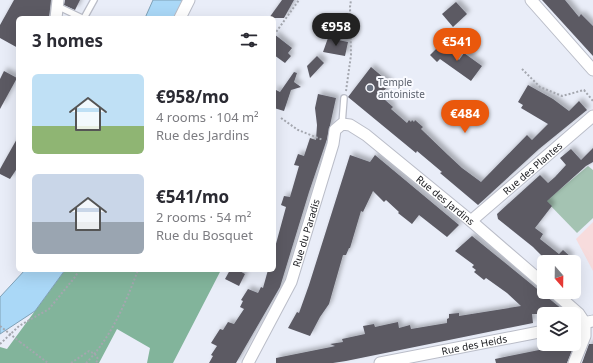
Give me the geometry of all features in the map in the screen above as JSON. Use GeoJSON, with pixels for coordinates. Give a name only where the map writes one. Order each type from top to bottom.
{"type":"FeatureCollection","features":[{"type":"Feature","properties":{"kind":"street"},"geometry":{"type":"LineString","coordinates":[[181,16],[189,0]]}},
{"type":"Feature","properties":{"kind":"street"},"geometry":{"type":"LineString","coordinates":[[531,0],[593,70]]}},
{"type":"Feature","properties":{"kind":"street"},"geometry":{"type":"LineString","coordinates":[[56,16],[57,3]]}},
{"type":"Feature","properties":{"kind":"street","name":"Rue des Plantes"},"geometry":{"type":"LineString","coordinates":[[472,221],[593,116]]}},
{"type":"Feature","properties":{"kind":"street","name":"Rue du Paradis"},"geometry":{"type":"LineString","coordinates":[[248,363],[291,282],[333,144],[335,130],[342,124]]}},
{"type":"Feature","properties":{"kind":"street","name":"Rue des Jardins"},"geometry":{"type":"LineString","coordinates":[[342,124],[350,125],[366,135],[472,221],[537,278]]}},
{"type":"Feature","properties":{"kind":"street"},"geometry":{"type":"LineString","coordinates":[[562,299],[579,314],[584,323],[585,336],[574,363]]}},
{"type":"Feature","properties":{"kind":"street","name":"Rue des Heids"},"geometry":{"type":"LineString","coordinates":[[380,363],[537,332]]}},
{"type":"Feature","properties":{"kind":"lane"},"geometry":{"type":"LineString","coordinates":[[84,16],[94,0]]}},
{"type":"Feature","properties":{"kind":"lane"},"geometry":{"type":"LineString","coordinates":[[57,3],[80,16]]}},
{"type":"Feature","properties":{"kind":"lane","name":"Rue du Paradis"},"geometry":{"type":"LineString","coordinates":[[342,124],[344,98]]}},
{"type":"Feature","properties":{"kind":"path"},"geometry":{"type":"LineString","coordinates":[[276,32],[300,0]]}},
{"type":"Feature","properties":{"kind":"path"},"geometry":{"type":"LineString","coordinates":[[344,98],[351,55],[351,0]]}},
{"type":"Feature","properties":{"kind":"path"},"geometry":{"type":"LineString","coordinates":[[522,69],[540,87],[562,96],[584,90],[593,101]]}},
{"type":"Feature","properties":{"kind":"path"},"geometry":{"type":"LineString","coordinates":[[281,118],[298,130],[333,144]]}},
{"type":"Feature","properties":{"kind":"path"},"geometry":{"type":"LineString","coordinates":[[0,344],[18,326],[49,309],[78,272]]}},
{"type":"Feature","properties":{"kind":"path"},"geometry":{"type":"LineString","coordinates":[[86,363],[95,354],[107,335],[128,297],[137,272]]}},
{"type":"Feature","properties":{"kind":"path"},"geometry":{"type":"LineString","coordinates":[[0,326],[48,363]]}},
{"type":"Feature","properties":{"kind":"path"},"geometry":{"type":"LineString","coordinates":[[71,363],[89,351],[95,354],[98,358],[96,363]]}},
{"type":"Feature","properties":{"kind":"shaded area"},"geometry":{"type":"Polygon","coordinates":[[[593,222],[593,271],[576,239],[593,222]]]}},
{"type":"Feature","properties":{"kind":"green space"},"geometry":{"type":"Polygon","coordinates":[[[588,166],[593,170],[593,218],[577,233],[546,201],[588,166]]]}},
{"type":"Feature","properties":{"kind":"green space"},"geometry":{"type":"Polygon","coordinates":[[[64,272],[220,272],[173,363],[147,363],[150,348],[117,329],[99,363],[0,363],[0,347],[7,349],[64,272]]]}},
{"type":"Feature","properties":{"kind":"water"},"geometry":{"type":"Polygon","coordinates":[[[153,0],[183,0],[175,16],[146,16],[153,0]]]}},
{"type":"Feature","properties":{"kind":"water"},"geometry":{"type":"Polygon","coordinates":[[[23,272],[64,272],[35,311],[0,334],[0,297],[23,272]]]}},
{"type":"Feature","properties":{"kind":"building"},"geometry":{"type":"Polygon","coordinates":[[[14,0],[51,0],[49,16],[16,16],[16,47],[0,38],[0,25],[14,0]]]}},
{"type":"Feature","properties":{"kind":"building"},"geometry":{"type":"Polygon","coordinates":[[[65,0],[80,0],[75,10],[64,5],[65,0]]]}},
{"type":"Feature","properties":{"kind":"building"},"geometry":{"type":"Polygon","coordinates":[[[282,0],[294,0],[284,18],[270,16],[282,0]]]}},
{"type":"Feature","properties":{"kind":"building"},"geometry":{"type":"Polygon","coordinates":[[[542,0],[565,0],[579,17],[581,14],[593,26],[593,56],[542,0]]]}},
{"type":"Feature","properties":{"kind":"building"},"geometry":{"type":"Polygon","coordinates":[[[456,2],[467,14],[453,27],[442,14],[456,2]]]}},
{"type":"Feature","properties":{"kind":"building"},"geometry":{"type":"Polygon","coordinates":[[[276,36],[292,48],[288,53],[291,56],[285,63],[276,56],[276,36]]]}},
{"type":"Feature","properties":{"kind":"building"},"geometry":{"type":"Polygon","coordinates":[[[328,38],[348,42],[345,56],[323,52],[328,38]]]}},
{"type":"Feature","properties":{"kind":"building"},"geometry":{"type":"Polygon","coordinates":[[[442,43],[459,60],[464,53],[482,66],[471,81],[440,59],[437,62],[430,55],[442,43]]]}},
{"type":"Feature","properties":{"kind":"building"},"geometry":{"type":"Polygon","coordinates":[[[317,56],[324,63],[310,78],[307,66],[317,56]]]}},
{"type":"Feature","properties":{"kind":"building"},"geometry":{"type":"Polygon","coordinates":[[[371,67],[390,83],[383,92],[387,96],[384,99],[393,107],[391,109],[407,123],[409,120],[414,122],[415,120],[423,127],[421,129],[448,155],[481,182],[527,135],[532,140],[548,124],[521,108],[523,105],[518,102],[528,85],[553,99],[569,111],[579,101],[587,110],[539,149],[478,205],[440,173],[442,172],[417,151],[416,153],[348,97],[371,67]]]}},
{"type":"Feature","properties":{"kind":"building"},"geometry":{"type":"Polygon","coordinates":[[[4,71],[16,77],[0,109],[0,79],[4,71]]]}},
{"type":"Feature","properties":{"kind":"building"},"geometry":{"type":"Polygon","coordinates":[[[294,72],[297,73],[294,82],[301,87],[291,90],[284,111],[276,109],[276,90],[280,92],[294,72]]]}},
{"type":"Feature","properties":{"kind":"building"},"geometry":{"type":"Polygon","coordinates":[[[318,94],[336,98],[327,139],[280,287],[236,363],[209,363],[213,356],[211,355],[217,346],[211,343],[220,329],[223,330],[228,322],[234,324],[244,309],[240,307],[243,301],[241,300],[248,289],[258,293],[261,287],[263,288],[267,272],[276,272],[276,244],[286,207],[281,205],[284,196],[290,197],[299,166],[294,165],[298,154],[304,156],[310,138],[316,140],[317,125],[315,108],[318,94]]]}},
{"type":"Feature","properties":{"kind":"building"},"geometry":{"type":"Polygon","coordinates":[[[16,141],[16,170],[10,179],[0,174],[0,169],[16,141]]]}},
{"type":"Feature","properties":{"kind":"building"},"geometry":{"type":"Polygon","coordinates":[[[593,148],[593,162],[586,166],[547,201],[552,206],[535,228],[543,234],[540,239],[559,254],[563,250],[569,255],[541,255],[498,219],[497,214],[540,175],[548,183],[555,177],[566,165],[560,158],[571,149],[581,160],[593,148]]]}},
{"type":"Feature","properties":{"kind":"building"},"geometry":{"type":"Polygon","coordinates":[[[350,155],[370,162],[375,155],[459,225],[447,237],[419,215],[412,224],[398,213],[399,212],[386,200],[384,202],[373,191],[363,212],[361,211],[350,248],[346,255],[343,255],[329,304],[310,336],[288,328],[297,312],[299,313],[350,155]]]}},
{"type":"Feature","properties":{"kind":"building"},"geometry":{"type":"Polygon","coordinates":[[[472,236],[537,289],[537,299],[550,299],[559,307],[537,307],[537,314],[532,314],[533,323],[346,361],[333,363],[276,363],[276,358],[335,346],[330,344],[343,342],[342,339],[365,334],[363,326],[374,324],[375,327],[398,322],[399,328],[410,325],[411,329],[447,323],[449,314],[459,313],[459,316],[521,306],[507,293],[486,278],[484,280],[474,272],[476,270],[472,267],[474,265],[455,251],[472,236]]]}},
{"type":"Feature","properties":{"kind":"building"},"geometry":{"type":"Polygon","coordinates":[[[229,272],[242,272],[245,274],[239,286],[225,279],[229,272]]]}},
{"type":"Feature","properties":{"kind":"building"},"geometry":{"type":"Polygon","coordinates":[[[589,344],[593,344],[593,363],[582,363],[589,344]]]}},
{"type":"Feature","properties":{"kind":"building"},"geometry":{"type":"Polygon","coordinates":[[[537,350],[572,351],[567,363],[496,363],[495,359],[537,350]]]}},
{"type":"Feature","properties":{"kind":"place","name":"Temple antoiniste"},"geometry":{"type":"Point","coordinates":[370,88]}}]}
